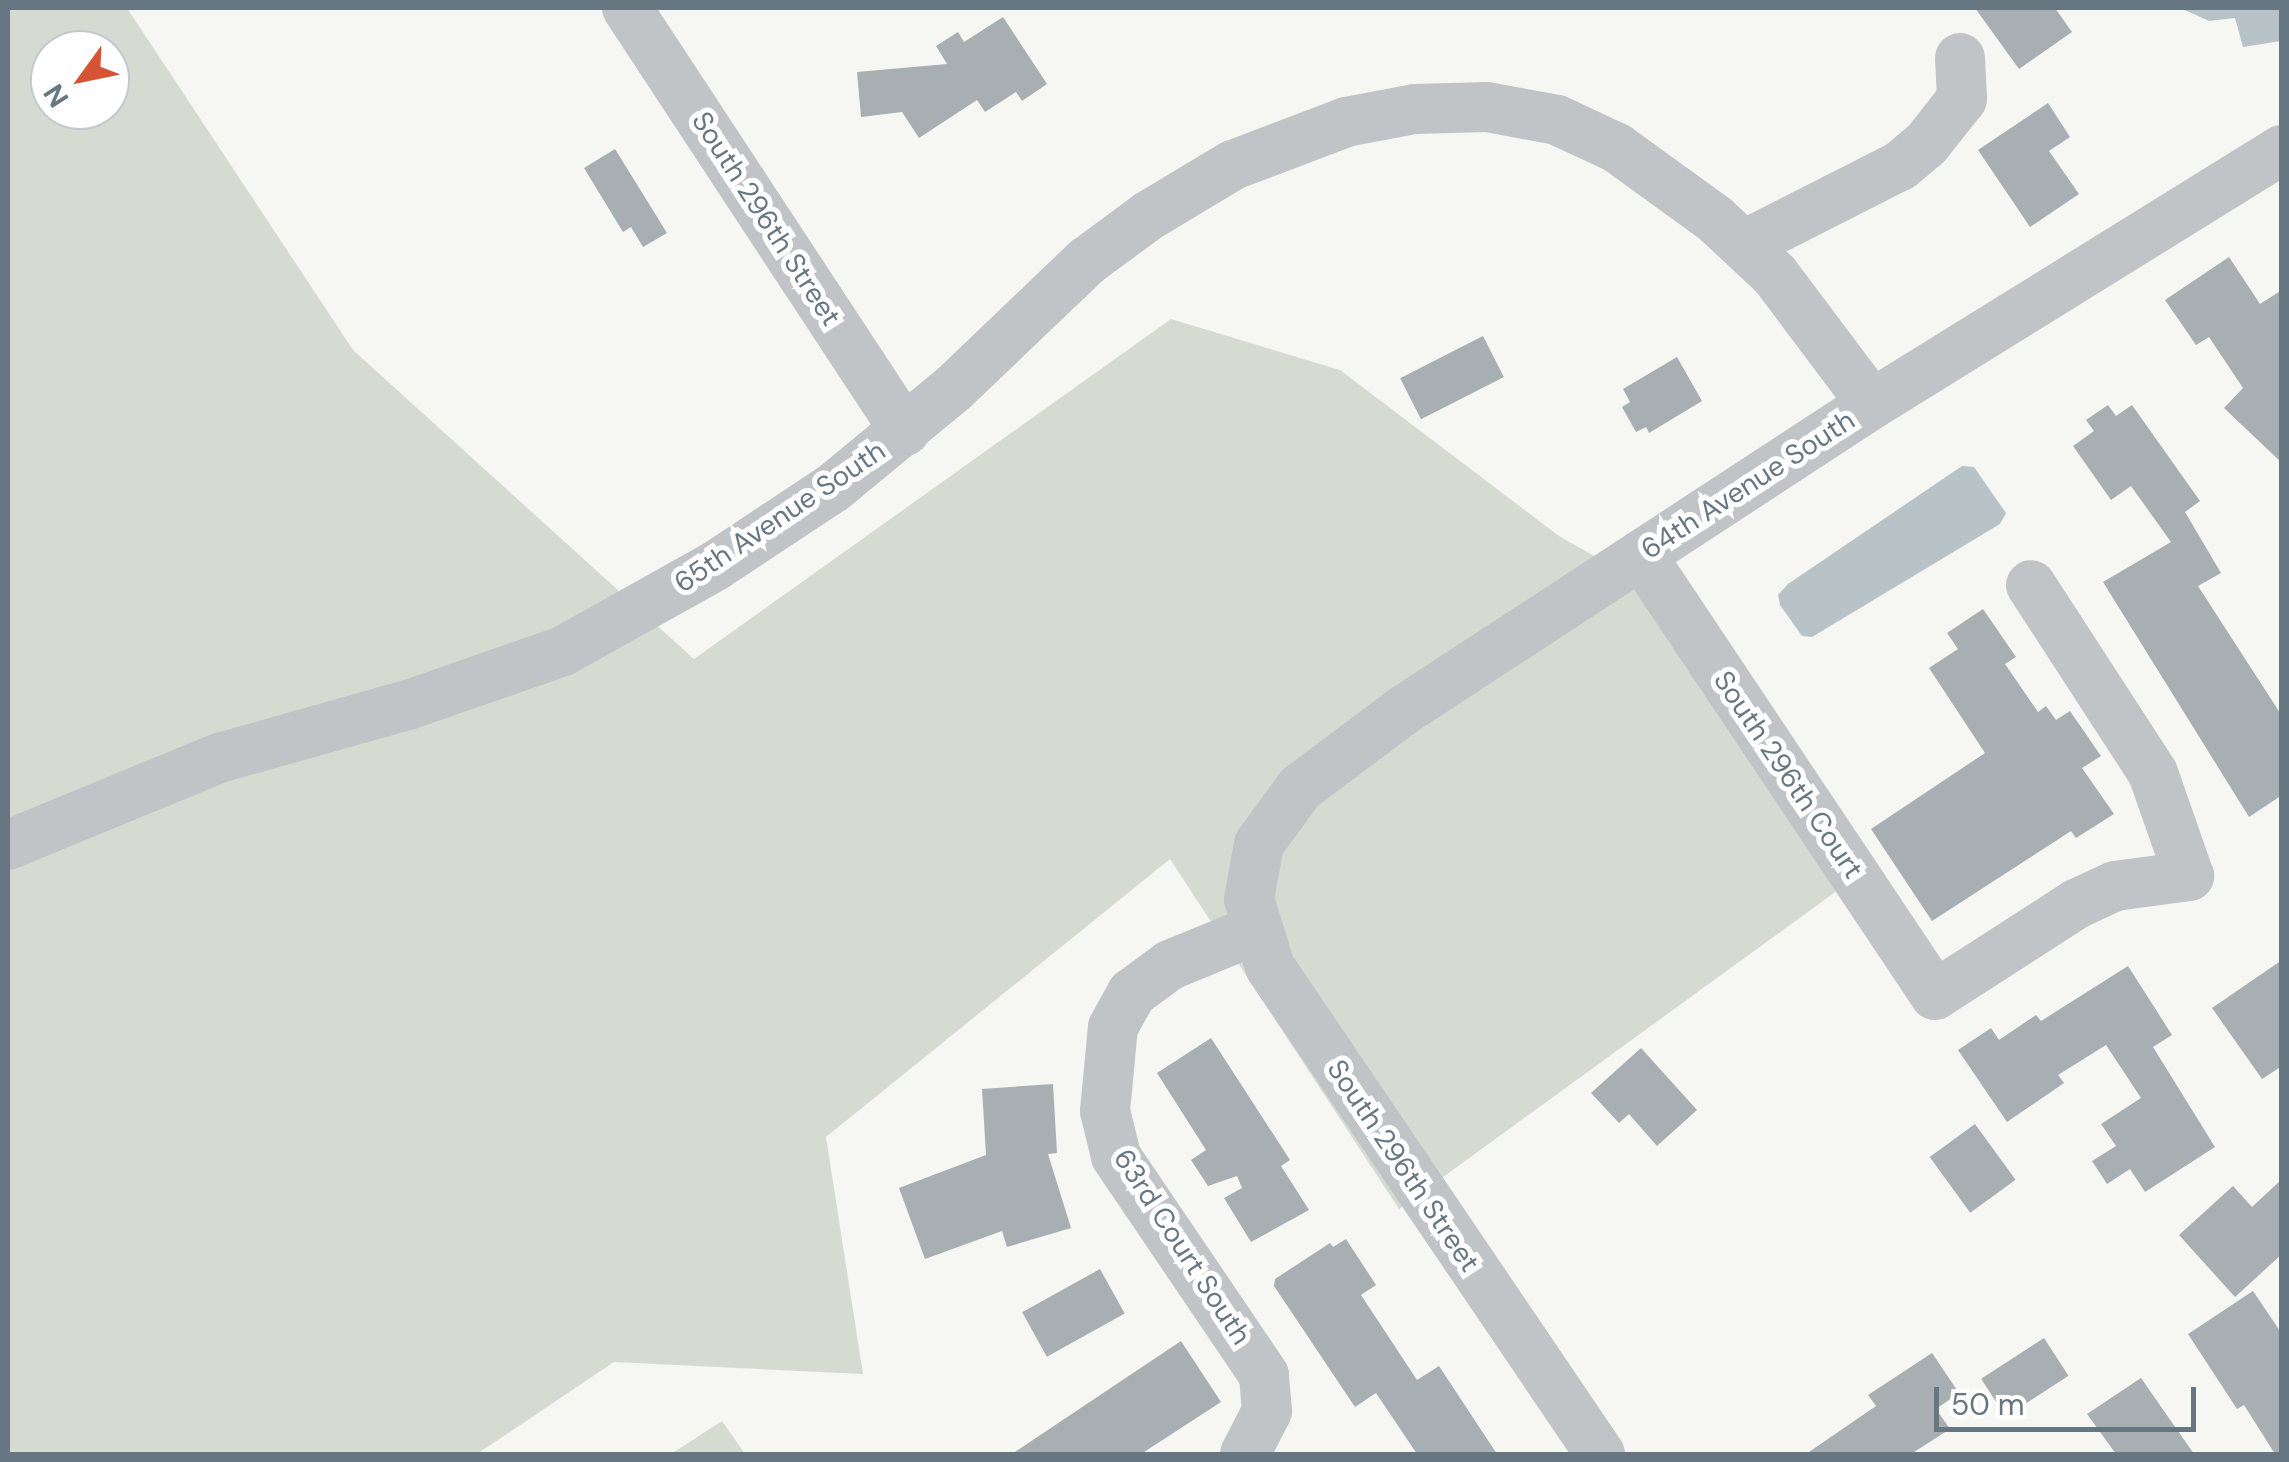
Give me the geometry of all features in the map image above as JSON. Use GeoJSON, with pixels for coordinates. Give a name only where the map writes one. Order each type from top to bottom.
{"type":"FeatureCollection","features":[{"type":"Feature","properties":{"kind":"street","name":"South 296th Street"},"geometry":{"type":"LineString","coordinates":[[627,8],[905,432]]}},
{"type":"Feature","properties":{"kind":"street"},"geometry":{"type":"LineString","coordinates":[[1744,244],[1914,155],[1962,99],[1960,58]]}},
{"type":"Feature","properties":{"kind":"street","name":"65th Avenue South"},"geometry":{"type":"LineString","coordinates":[[8,845],[218,758],[411,704],[564,651],[715,566],[905,432],[1119,236],[1222,171],[1305,134],[1415,109],[1510,109],[1579,130],[1656,174],[1744,244],[1801,303],[1872,404]]}},
{"type":"Feature","properties":{"kind":"street","name":"64th Avenue South"},"geometry":{"type":"LineString","coordinates":[[1252,861],[1280,810],[1341,754],[1872,404],[2280,154]]}},
{"type":"Feature","properties":{"kind":"street","name":"South 296th Court"},"geometry":{"type":"LineString","coordinates":[[1641,555],[1935,995],[2076,904],[2115,886],[2189,876],[2153,773],[2031,586]]}},
{"type":"Feature","properties":{"kind":"street","name":"South 296th Street"},"geometry":{"type":"LineString","coordinates":[[1252,861],[1254,930],[1293,1006],[1600,1454]]}},
{"type":"Feature","properties":{"kind":"street","name":"63rd Court South"},"geometry":{"type":"LineString","coordinates":[[1245,1454],[1267,1411],[1264,1375],[1116,1156],[1105,1111],[1114,1026],[1132,992],[1170,965],[1254,930]]}},
{"type":"Feature","properties":{"kind":"shaded area"},"geometry":{"type":"Polygon","coordinates":[[[8,8],[127,8],[353,350],[694,659],[1171,319],[1340,370],[1559,536],[1619,570],[1641,555],[1856,877],[1399,1209],[1170,859],[826,1137],[863,1374],[614,1362],[477,1454],[8,1454],[8,8]]]}},
{"type":"Feature","properties":{"kind":"shaded area"},"geometry":{"type":"Polygon","coordinates":[[[2180,8],[2281,8],[2281,41],[2243,47],[2235,18],[2209,21],[2180,8]]]}},
{"type":"Feature","properties":{"kind":"shaded area"},"geometry":{"type":"Polygon","coordinates":[[[1962,466],[1974,467],[2006,513],[2000,524],[1812,637],[1802,636],[1780,605],[1778,595],[1788,584],[1962,466]]]}},
{"type":"Feature","properties":{"kind":"shaded area"},"geometry":{"type":"Polygon","coordinates":[[[722,1421],[745,1454],[671,1454],[722,1421]]]}},
{"type":"Feature","properties":{"kind":"building"},"geometry":{"type":"Polygon","coordinates":[[[1975,8],[2055,8],[2072,32],[2019,69],[1975,8]]]}},
{"type":"Feature","properties":{"kind":"building"},"geometry":{"type":"Polygon","coordinates":[[[1003,17],[1047,84],[1022,101],[1016,92],[985,112],[977,100],[919,138],[902,112],[861,117],[857,72],[947,64],[936,46],[958,32],[964,42],[1003,17]]]}},
{"type":"Feature","properties":{"kind":"building"},"geometry":{"type":"Polygon","coordinates":[[[2048,103],[2070,137],[2049,151],[2079,194],[2030,227],[1978,150],[2048,103]]]}},
{"type":"Feature","properties":{"kind":"building"},"geometry":{"type":"Polygon","coordinates":[[[615,149],[667,233],[643,247],[631,227],[623,232],[584,168],[615,149]]]}},
{"type":"Feature","properties":{"kind":"building"},"geometry":{"type":"Polygon","coordinates":[[[2229,257],[2260,304],[2282,290],[2282,463],[2224,408],[2243,388],[2209,337],[2196,345],[2165,300],[2229,257]]]}},
{"type":"Feature","properties":{"kind":"building"},"geometry":{"type":"Polygon","coordinates":[[[1483,336],[1504,377],[1421,419],[1400,378],[1483,336]]]}},
{"type":"Feature","properties":{"kind":"building"},"geometry":{"type":"Polygon","coordinates":[[[1677,357],[1702,401],[1649,433],[1646,427],[1636,432],[1622,407],[1630,402],[1623,389],[1677,357]]]}},
{"type":"Feature","properties":{"kind":"building"},"geometry":{"type":"Polygon","coordinates":[[[2108,405],[2116,416],[2132,405],[2200,501],[2185,512],[2221,573],[2198,586],[2282,716],[2282,795],[2249,817],[2103,582],[2171,542],[2131,486],[2111,500],[2073,446],[2094,431],[2086,420],[2108,405]]]}},
{"type":"Feature","properties":{"kind":"building"},"geometry":{"type":"Polygon","coordinates":[[[1983,609],[2016,657],[2005,664],[2038,712],[2046,706],[2056,720],[2070,711],[2101,756],[2082,768],[2114,814],[2076,838],[2071,831],[1932,921],[1871,829],[1985,753],[1929,668],[1958,649],[1947,633],[1983,609]]]}},
{"type":"Feature","properties":{"kind":"building"},"geometry":{"type":"Polygon","coordinates":[[[2282,960],[2282,1066],[2262,1079],[2212,1008],[2282,960]]]}},
{"type":"Feature","properties":{"kind":"building"},"geometry":{"type":"Polygon","coordinates":[[[2128,966],[2172,1035],[2153,1047],[2215,1147],[2145,1192],[2130,1169],[2107,1184],[2092,1161],[2116,1146],[2101,1124],[2141,1098],[2106,1045],[2058,1075],[2064,1083],[2007,1122],[1958,1050],[1991,1028],[1999,1040],[2036,1015],[2041,1021],[2128,966]]]}},
{"type":"Feature","properties":{"kind":"building"},"geometry":{"type":"Polygon","coordinates":[[[1211,1038],[1290,1160],[1281,1166],[1309,1210],[1251,1242],[1224,1198],[1242,1188],[1237,1176],[1208,1186],[1191,1160],[1206,1150],[1157,1073],[1211,1038]]]}},
{"type":"Feature","properties":{"kind":"building"},"geometry":{"type":"Polygon","coordinates":[[[1641,1048],[1697,1110],[1657,1146],[1629,1114],[1619,1123],[1591,1093],[1641,1048]]]}},
{"type":"Feature","properties":{"kind":"building"},"geometry":{"type":"Polygon","coordinates":[[[1053,1084],[1057,1153],[1048,1154],[1071,1228],[1007,1247],[1002,1231],[925,1259],[899,1188],[986,1155],[982,1089],[1053,1084]]]}},
{"type":"Feature","properties":{"kind":"building"},"geometry":{"type":"Polygon","coordinates":[[[1975,1124],[2016,1180],[1970,1213],[1930,1157],[1975,1124]]]}},
{"type":"Feature","properties":{"kind":"building"},"geometry":{"type":"Polygon","coordinates":[[[2282,1179],[2282,1254],[2235,1297],[2179,1235],[2233,1186],[2252,1207],[2282,1179]]]}},
{"type":"Feature","properties":{"kind":"building"},"geometry":{"type":"Polygon","coordinates":[[[1346,1239],[1376,1285],[1361,1295],[1417,1380],[1439,1366],[1497,1454],[1417,1454],[1376,1393],[1355,1407],[1274,1286],[1275,1279],[1330,1243],[1333,1247],[1346,1239]]]}},
{"type":"Feature","properties":{"kind":"building"},"geometry":{"type":"Polygon","coordinates":[[[1100,1269],[1125,1314],[1047,1357],[1022,1312],[1100,1269]]]}},
{"type":"Feature","properties":{"kind":"building"},"geometry":{"type":"Polygon","coordinates":[[[2253,1291],[2282,1334],[2282,1454],[2275,1454],[2244,1405],[2237,1409],[2188,1334],[2253,1291]]]}},
{"type":"Feature","properties":{"kind":"building"},"geometry":{"type":"Polygon","coordinates":[[[2044,1338],[2069,1376],[2006,1417],[1981,1379],[2044,1338]]]}},
{"type":"Feature","properties":{"kind":"building"},"geometry":{"type":"Polygon","coordinates":[[[1181,1341],[1221,1402],[1141,1454],[1012,1454],[1181,1341]]]}},
{"type":"Feature","properties":{"kind":"building"},"geometry":{"type":"Polygon","coordinates":[[[1932,1353],[1959,1393],[1936,1409],[1950,1429],[1911,1454],[1806,1454],[1876,1406],[1868,1395],[1932,1353]]]}},
{"type":"Feature","properties":{"kind":"building"},"geometry":{"type":"Polygon","coordinates":[[[2141,1378],[2194,1454],[2116,1454],[2087,1414],[2141,1378]]]}}]}
